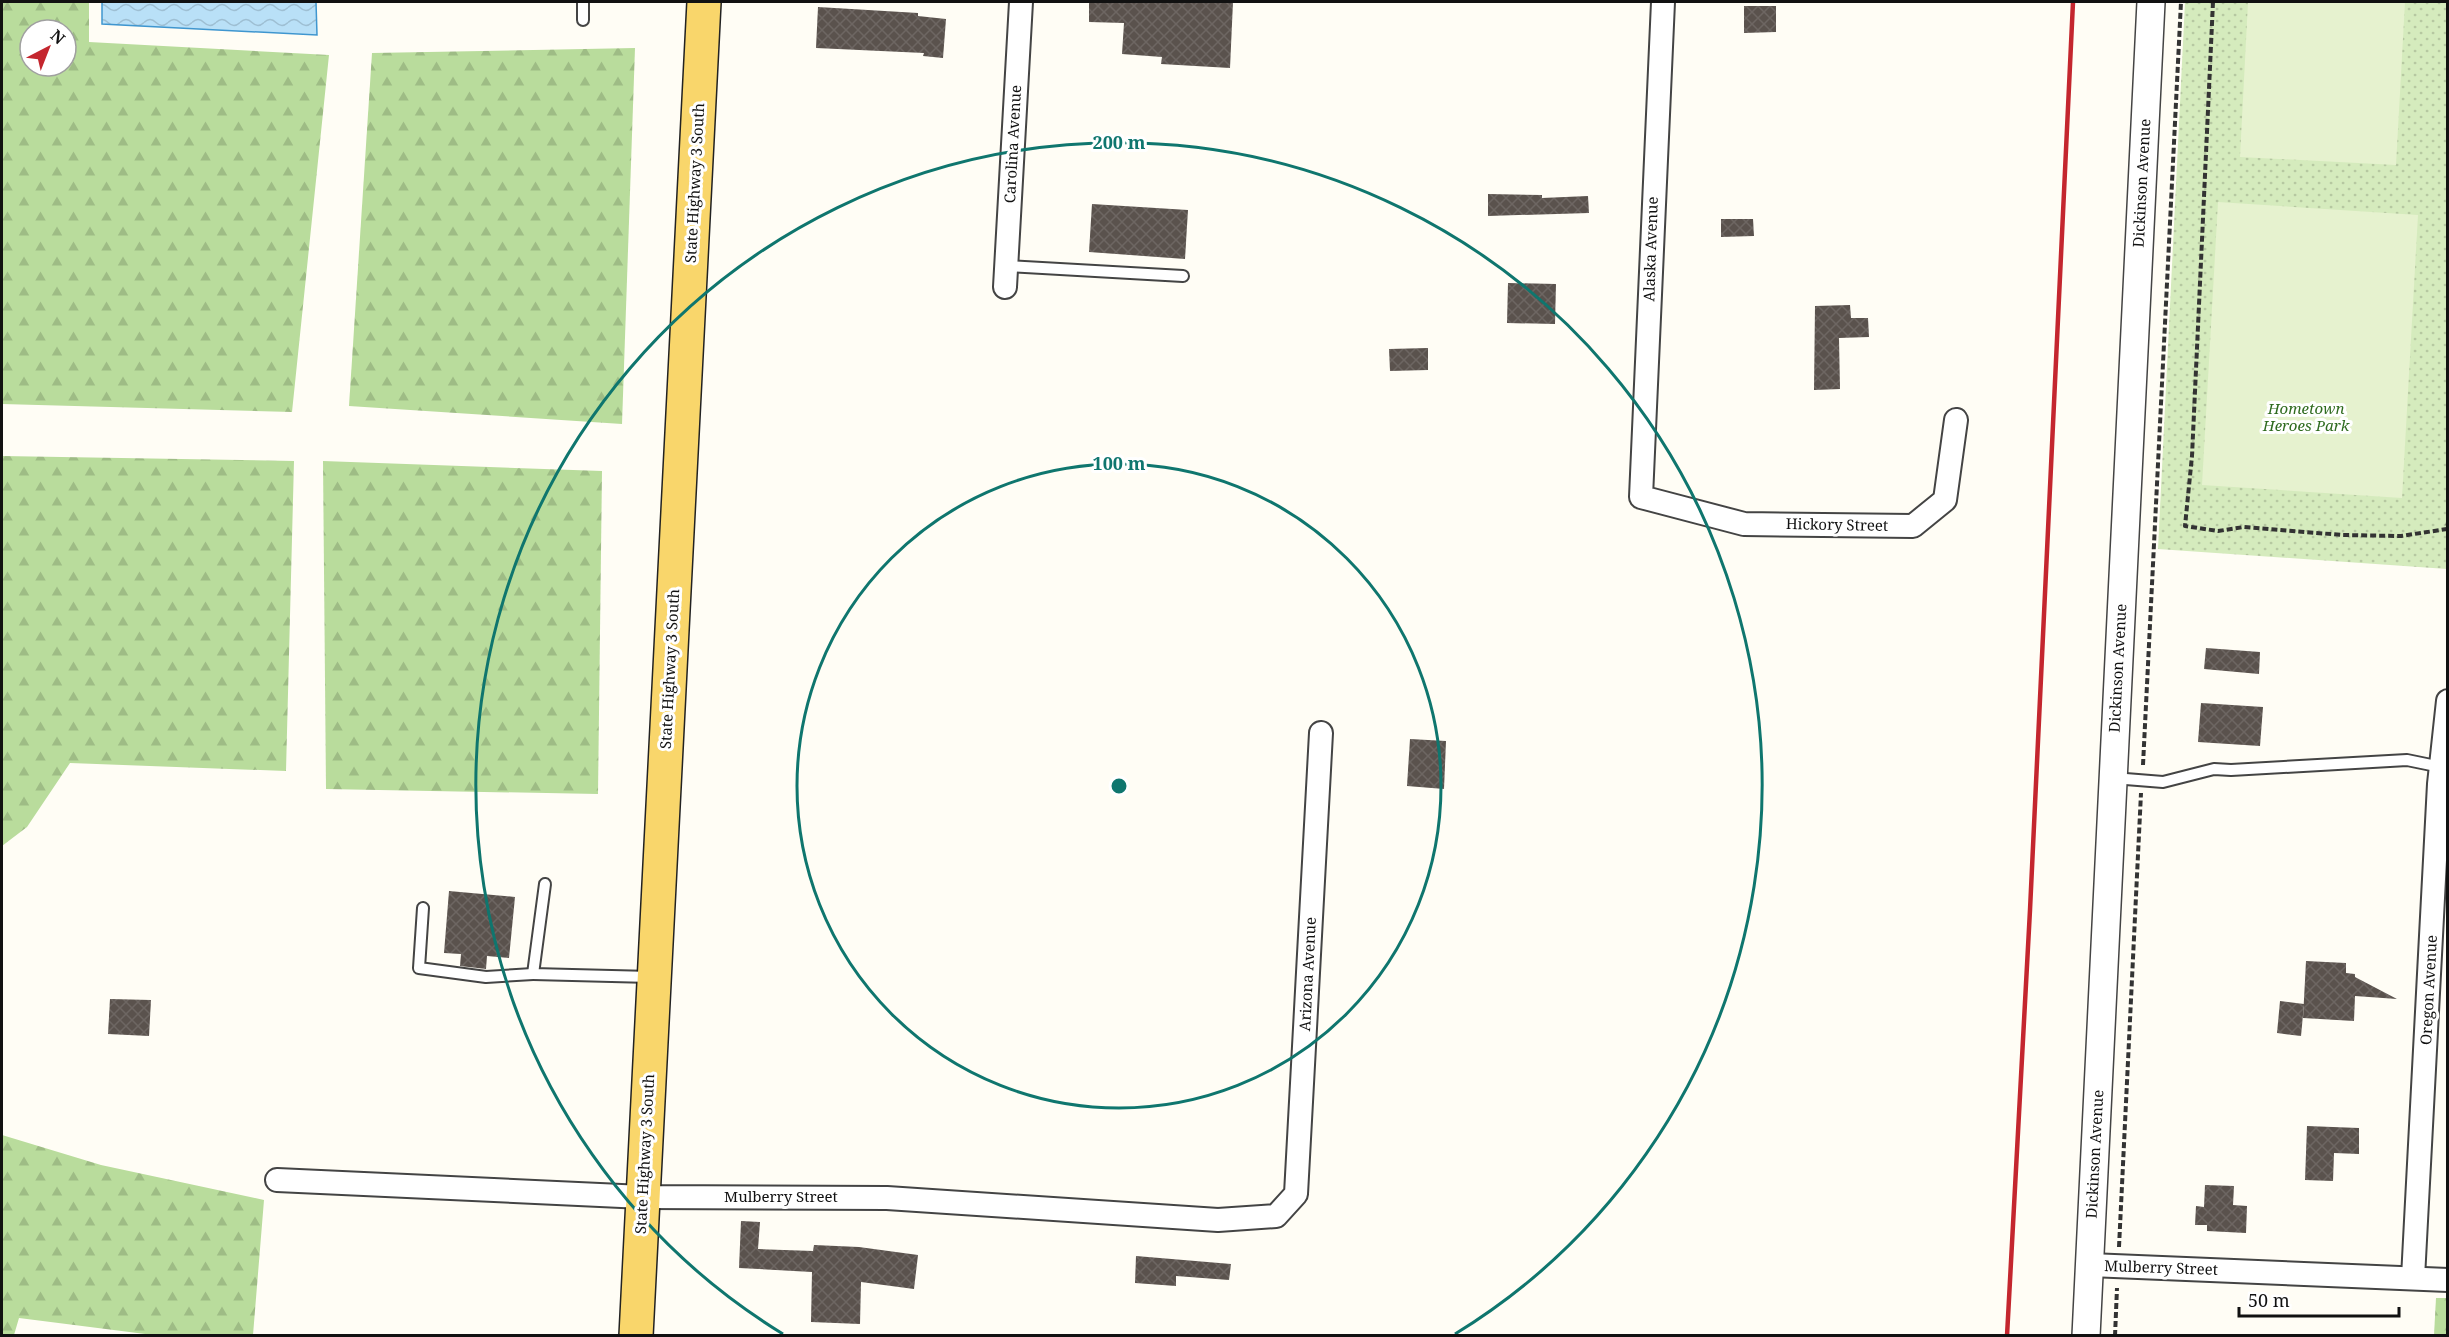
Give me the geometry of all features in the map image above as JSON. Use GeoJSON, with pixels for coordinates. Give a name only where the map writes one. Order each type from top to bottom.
{"type":"FeatureCollection","features":[{"type":"Feature","properties":{"kind":"main road","name":"State Highway 3 South"},"geometry":{"type":"LineString","coordinates":[[636,1335],[704,2]]}},
{"type":"Feature","properties":{"kind":"street","name":"Carolina Avenue"},"geometry":{"type":"LineString","coordinates":[[1006,276],[1021,2]]}},
{"type":"Feature","properties":{"kind":"street","name":"Alaska Avenue"},"geometry":{"type":"LineString","coordinates":[[1641,497],[1663,2]]}},
{"type":"Feature","properties":{"kind":"street","name":"Dickinson Avenue"},"geometry":{"type":"LineString","coordinates":[[2086,1335],[2151,2]]}},
{"type":"Feature","properties":{"kind":"street","name":"Hickory Street"},"geometry":{"type":"LineString","coordinates":[[1641,497],[1744,524],[1913,526],[1945,500],[1956,420]]}},
{"type":"Feature","properties":{"kind":"street","name":"Oregon Avenue"},"geometry":{"type":"LineString","coordinates":[[2413,1278],[2440,916],[2441,766],[2448,701]]}},
{"type":"Feature","properties":{"kind":"street","name":"Arizona Avenue"},"geometry":{"type":"LineString","coordinates":[[1281,1210],[1296,1194],[1321,733]]}},
{"type":"Feature","properties":{"kind":"street","name":"Mulberry Street"},"geometry":{"type":"LineString","coordinates":[[277,1180],[643,1197],[887,1198],[1218,1220],[1276,1216],[1281,1210]]}},
{"type":"Feature","properties":{"kind":"street","name":"Mulberry Street"},"geometry":{"type":"LineString","coordinates":[[2090,1265],[2448,1280]]}},
{"type":"Feature","properties":{"kind":"lane"},"geometry":{"type":"LineString","coordinates":[[583,2],[583,21]]}},
{"type":"Feature","properties":{"kind":"lane"},"geometry":{"type":"LineString","coordinates":[[1006,276],[1183,276]]}},
{"type":"Feature","properties":{"kind":"lane"},"geometry":{"type":"LineString","coordinates":[[2113,778],[2163,782],[2214,769],[2407,760],[2441,766]]}},
{"type":"Feature","properties":{"kind":"lane"},"geometry":{"type":"LineString","coordinates":[[533,974],[545,884]]}},
{"type":"Feature","properties":{"kind":"lane"},"geometry":{"type":"LineString","coordinates":[[423,908],[419,968],[486,977],[533,974],[654,977]]}},
{"type":"Feature","properties":{"kind":"path"},"geometry":{"type":"LineString","coordinates":[[2115,1335],[2181,2]]}},
{"type":"Feature","properties":{"kind":"path"},"geometry":{"type":"LineString","coordinates":[[2213,2],[2192,456],[2185,526],[2218,531],[2244,527],[2342,535],[2401,536],[2447,529],[2448,522]]}},
{"type":"Feature","properties":{"kind":"green space"},"geometry":{"type":"Polygon","coordinates":[[[2,2],[89,2],[89,42],[329,55],[292,412],[2,404],[2,2]]]}},
{"type":"Feature","properties":{"kind":"green space","name":"Hometown Heroes Park"},"geometry":{"type":"Polygon","coordinates":[[[2185,2],[2447,2],[2447,569],[2158,549],[2185,2]]]}},
{"type":"Feature","properties":{"kind":"green space"},"geometry":{"type":"Polygon","coordinates":[[[2248,2],[2405,2],[2396,165],[2240,157],[2248,2]]]}},
{"type":"Feature","properties":{"kind":"green space"},"geometry":{"type":"Polygon","coordinates":[[[635,48],[622,424],[349,406],[372,53],[635,48]]]}},
{"type":"Feature","properties":{"kind":"green space"},"geometry":{"type":"Polygon","coordinates":[[[2218,202],[2418,215],[2402,498],[2202,485],[2218,202]]]}},
{"type":"Feature","properties":{"kind":"green space"},"geometry":{"type":"Polygon","coordinates":[[[2,456],[294,461],[286,771],[70,763],[27,827],[2,846],[2,456]]]}},
{"type":"Feature","properties":{"kind":"green space"},"geometry":{"type":"Polygon","coordinates":[[[323,461],[602,471],[598,794],[326,789],[323,461]]]}},
{"type":"Feature","properties":{"kind":"green space"},"geometry":{"type":"Polygon","coordinates":[[[2,1135],[101,1165],[264,1200],[253,1335],[153,1335],[19,1318],[14,1335],[2,1335],[2,1135]]]}},
{"type":"Feature","properties":{"kind":"green space"},"geometry":{"type":"Polygon","coordinates":[[[2436,1298],[2447,1298],[2447,1335],[2434,1335],[2436,1298]]]}},
{"type":"Feature","properties":{"kind":"water"},"geometry":{"type":"Polygon","coordinates":[[[102,2],[316,2],[317,35],[102,24],[102,2]]]}},
{"type":"Feature","properties":{"kind":"building"},"geometry":{"type":"Polygon","coordinates":[[[1089,2],[1233,2],[1230,68],[1161,64],[1162,57],[1122,54],[1124,23],[1089,22],[1089,2]]]}},
{"type":"Feature","properties":{"kind":"building"},"geometry":{"type":"Polygon","coordinates":[[[1744,6],[1776,6],[1776,32],[1744,33],[1744,6]]]}},
{"type":"Feature","properties":{"kind":"building"},"geometry":{"type":"Polygon","coordinates":[[[818,7],[918,13],[918,16],[946,19],[943,58],[923,56],[924,53],[816,48],[818,7]]]}},
{"type":"Feature","properties":{"kind":"building"},"geometry":{"type":"Polygon","coordinates":[[[1488,194],[1542,195],[1542,198],[1588,196],[1589,213],[1488,216],[1488,194]]]}},
{"type":"Feature","properties":{"kind":"building"},"geometry":{"type":"Polygon","coordinates":[[[1092,204],[1188,210],[1185,259],[1089,252],[1092,204]]]}},
{"type":"Feature","properties":{"kind":"building"},"geometry":{"type":"Polygon","coordinates":[[[1721,219],[1753,219],[1754,236],[1721,237],[1721,219]]]}},
{"type":"Feature","properties":{"kind":"building"},"geometry":{"type":"Polygon","coordinates":[[[1508,283],[1556,284],[1555,324],[1507,323],[1508,283]]]}},
{"type":"Feature","properties":{"kind":"building"},"geometry":{"type":"Polygon","coordinates":[[[1850,305],[1851,318],[1868,318],[1869,337],[1839,338],[1840,389],[1814,390],[1815,306],[1850,305]]]}},
{"type":"Feature","properties":{"kind":"building"},"geometry":{"type":"Polygon","coordinates":[[[1428,348],[1428,370],[1390,371],[1389,349],[1428,348]]]}},
{"type":"Feature","properties":{"kind":"building"},"geometry":{"type":"Polygon","coordinates":[[[2206,648],[2260,652],[2259,674],[2204,669],[2206,648]]]}},
{"type":"Feature","properties":{"kind":"building"},"geometry":{"type":"Polygon","coordinates":[[[2201,703],[2263,707],[2260,746],[2198,742],[2201,703]]]}},
{"type":"Feature","properties":{"kind":"building"},"geometry":{"type":"Polygon","coordinates":[[[1410,739],[1446,741],[1444,789],[1407,786],[1410,739]]]}},
{"type":"Feature","properties":{"kind":"building"},"geometry":{"type":"Polygon","coordinates":[[[449,891],[515,897],[509,958],[487,956],[486,969],[460,966],[461,954],[444,953],[449,891]]]}},
{"type":"Feature","properties":{"kind":"building"},"geometry":{"type":"Polygon","coordinates":[[[2306,961],[2346,963],[2346,973],[2355,974],[2355,977],[2397,999],[2355,996],[2354,1021],[2303,1018],[2306,961]]]}},
{"type":"Feature","properties":{"kind":"building"},"geometry":{"type":"Polygon","coordinates":[[[110,999],[151,1000],[149,1036],[108,1034],[110,999]]]}},
{"type":"Feature","properties":{"kind":"building"},"geometry":{"type":"Polygon","coordinates":[[[2280,1001],[2304,1004],[2301,1036],[2277,1033],[2280,1001]]]}},
{"type":"Feature","properties":{"kind":"building"},"geometry":{"type":"Polygon","coordinates":[[[2307,1126],[2359,1128],[2359,1154],[2334,1153],[2333,1181],[2305,1180],[2307,1126]]]}},
{"type":"Feature","properties":{"kind":"building"},"geometry":{"type":"Polygon","coordinates":[[[2205,1185],[2234,1186],[2233,1205],[2247,1206],[2246,1233],[2207,1231],[2207,1225],[2195,1225],[2196,1206],[2204,1207],[2205,1185]]]}},
{"type":"Feature","properties":{"kind":"building"},"geometry":{"type":"Polygon","coordinates":[[[741,1221],[760,1222],[758,1249],[813,1251],[814,1245],[859,1247],[918,1255],[914,1289],[861,1282],[860,1324],[811,1322],[812,1272],[739,1268],[741,1221]]]}},
{"type":"Feature","properties":{"kind":"building"},"geometry":{"type":"Polygon","coordinates":[[[1136,1256],[1231,1264],[1229,1280],[1176,1276],[1176,1286],[1135,1283],[1136,1256]]]}},
{"type":"Feature","properties":{"kind":"railway"},"geometry":{"type":"LineString","coordinates":[[2007,1336],[2030,910],[2073,2]]}}]}
